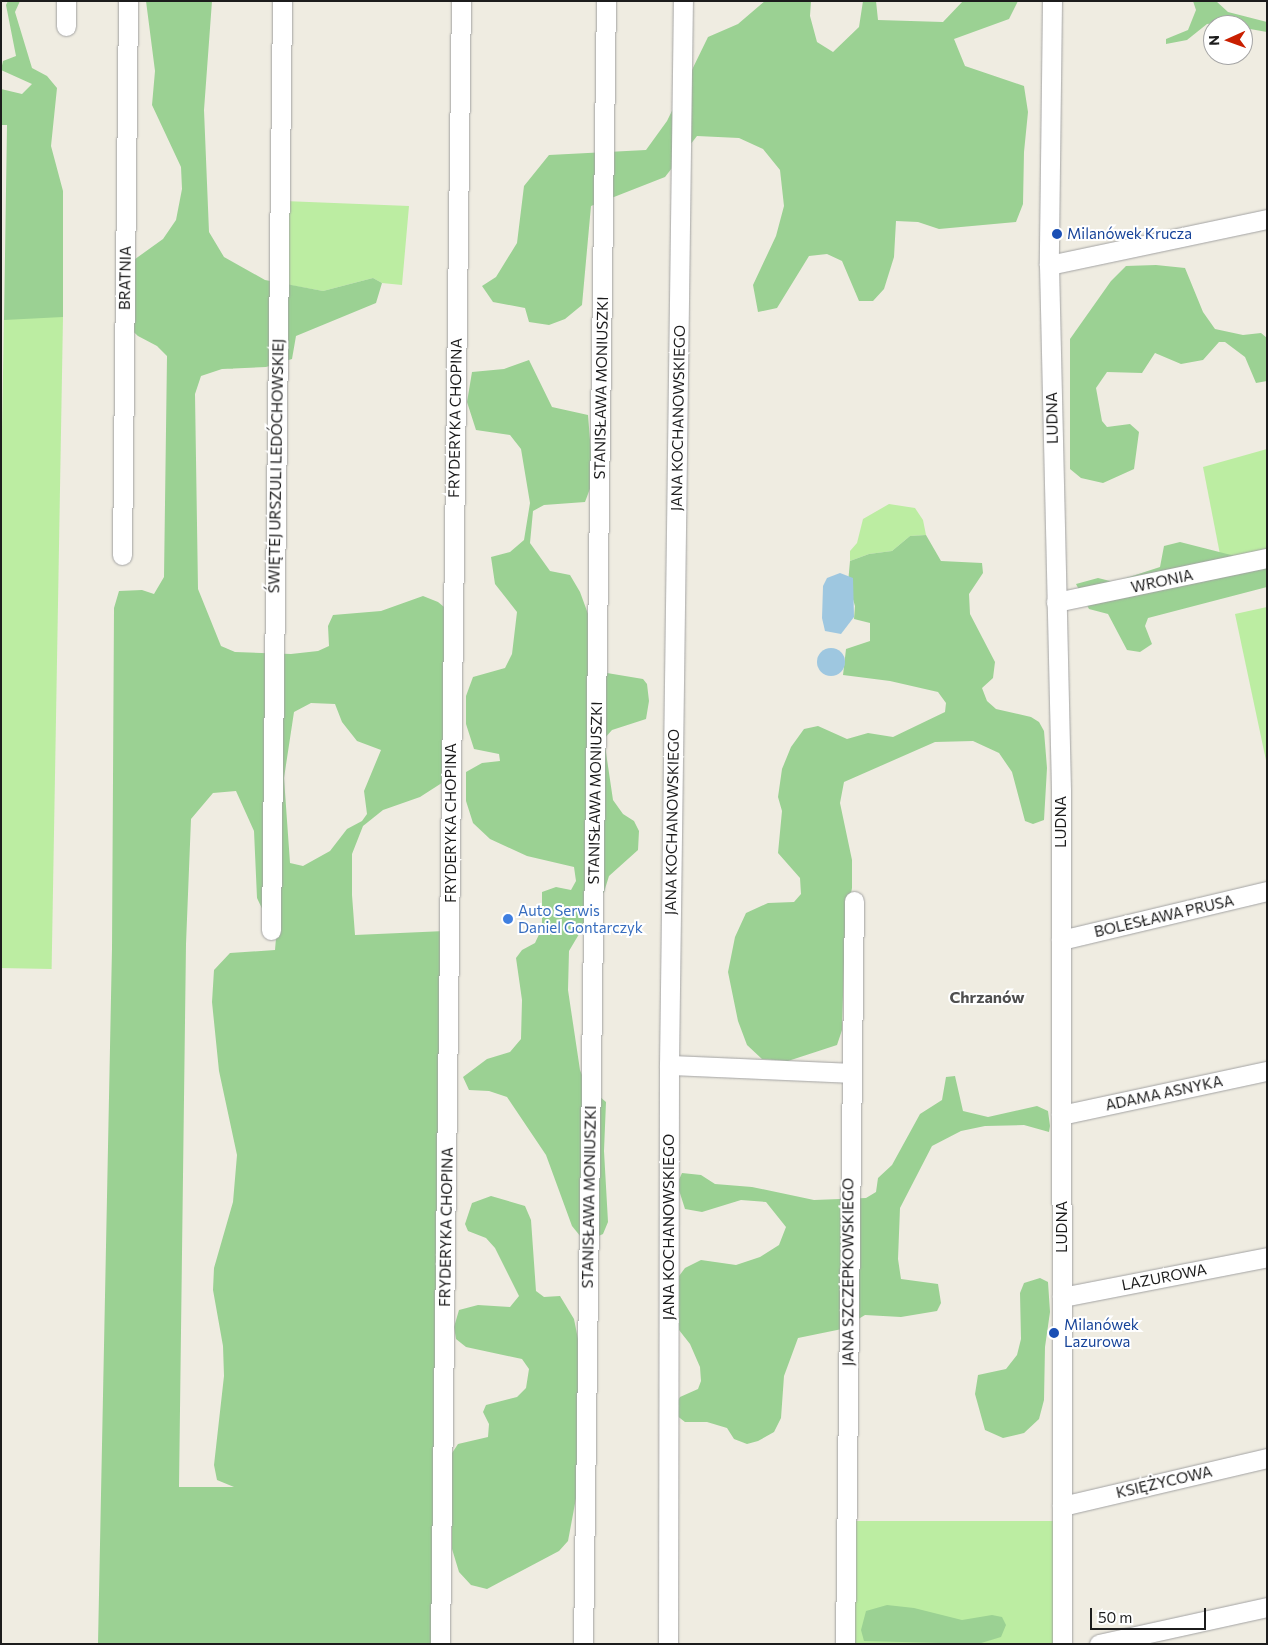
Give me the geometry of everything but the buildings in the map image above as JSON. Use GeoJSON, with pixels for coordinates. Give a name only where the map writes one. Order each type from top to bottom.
{"type":"FeatureCollection","features":[{"type":"Feature","properties":{"kind":"street"},"geometry":{"type":"LineString","coordinates":[[66,1],[66,26]]}},
{"type":"Feature","properties":{"kind":"street","name":"BRATNIA"},"geometry":{"type":"LineString","coordinates":[[122,555],[128,1]]}},
{"type":"Feature","properties":{"kind":"street","name":"ŚWIĘTEJ URSZULI LEDÓCHOWSKIEJ"},"geometry":{"type":"LineString","coordinates":[[271,930],[282,1]]}},
{"type":"Feature","properties":{"kind":"street","name":"FRYDERYKA CHOPINA"},"geometry":{"type":"LineString","coordinates":[[440,1644],[461,1]]}},
{"type":"Feature","properties":{"kind":"street","name":"STANISŁAWA MONIUSZKI"},"geometry":{"type":"LineString","coordinates":[[583,1644],[606,1]]}},
{"type":"Feature","properties":{"kind":"street","name":"JANA KOCHANOWSKIEGO"},"geometry":{"type":"LineString","coordinates":[[668,1644],[669,1065],[683,1]]}},
{"type":"Feature","properties":{"kind":"street","name":"LUDNA"},"geometry":{"type":"LineString","coordinates":[[1052,1],[1049,265],[1061,940],[1062,1644]]}},
{"type":"Feature","properties":{"kind":"street"},"geometry":{"type":"LineString","coordinates":[[1049,265],[1267,218]]}},
{"type":"Feature","properties":{"kind":"street","name":"WRONIA"},"geometry":{"type":"LineString","coordinates":[[1056,602],[1267,558]]}},
{"type":"Feature","properties":{"kind":"street","name":"BOLESŁAWA PRUSA"},"geometry":{"type":"LineString","coordinates":[[1061,940],[1267,891]]}},
{"type":"Feature","properties":{"kind":"street","name":"JANA SZCZEPKOWSKIEGO"},"geometry":{"type":"LineString","coordinates":[[845,1644],[850,1073],[854,901]]}},
{"type":"Feature","properties":{"kind":"street"},"geometry":{"type":"LineString","coordinates":[[669,1065],[850,1073]]}},
{"type":"Feature","properties":{"kind":"street","name":"ADAMA ASNYKA"},"geometry":{"type":"LineString","coordinates":[[1061,1115],[1267,1071]]}},
{"type":"Feature","properties":{"kind":"street","name":"LAZUROWA"},"geometry":{"type":"LineString","coordinates":[[1062,1297],[1267,1257]]}},
{"type":"Feature","properties":{"kind":"street","name":"KSIĘŻYCOWA"},"geometry":{"type":"LineString","coordinates":[[1062,1506],[1267,1458]]}},
{"type":"Feature","properties":{"kind":"street"},"geometry":{"type":"LineString","coordinates":[[1099,1644],[1267,1607]]}},
{"type":"Feature","properties":{"kind":"green space"},"geometry":{"type":"Polygon","coordinates":[[[8,1],[20,1],[15,12],[32,68],[47,76],[57,88],[51,146],[63,191],[63,317],[4,320],[7,125],[1,125],[1,89],[22,94],[32,84],[1,70],[3,61],[16,56],[6,5],[8,1]]]}},
{"type":"Feature","properties":{"kind":"green space"},"geometry":{"type":"Polygon","coordinates":[[[146,1],[212,1],[204,110],[209,232],[224,257],[265,280],[323,291],[373,278],[382,283],[376,303],[296,336],[292,359],[266,367],[222,369],[201,376],[195,394],[198,589],[221,646],[235,652],[291,654],[318,651],[329,646],[328,626],[333,615],[381,611],[423,596],[438,602],[449,611],[448,779],[420,797],[383,810],[363,826],[352,854],[352,895],[355,935],[445,931],[433,1644],[98,1644],[112,948],[114,608],[119,591],[142,590],[154,594],[164,577],[167,356],[157,346],[138,336],[125,324],[131,262],[163,239],[176,220],[182,189],[181,167],[152,105],[155,71],[146,1]],[[311,703],[294,712],[284,778],[290,863],[303,866],[330,851],[347,829],[362,821],[367,814],[364,791],[381,750],[357,741],[342,722],[335,704],[311,703]],[[236,791],[213,793],[191,819],[186,944],[179,1487],[234,1487],[217,1480],[214,1465],[224,1376],[223,1346],[213,1290],[214,1268],[233,1202],[237,1155],[219,1071],[212,1002],[214,970],[230,953],[275,950],[276,938],[257,898],[254,831],[236,791]]]}},
{"type":"Feature","properties":{"kind":"green space"},"geometry":{"type":"Polygon","coordinates":[[[765,1],[811,1],[810,16],[817,42],[833,52],[859,27],[863,1],[876,1],[878,20],[943,22],[963,1],[1018,1],[1009,19],[954,39],[965,66],[1024,86],[1028,112],[1024,152],[1023,204],[1016,222],[939,229],[918,222],[896,221],[894,257],[884,289],[873,301],[859,301],[842,261],[827,254],[809,256],[777,308],[758,312],[753,285],[776,236],[784,206],[780,170],[763,149],[739,138],[697,136],[665,177],[591,206],[582,305],[565,319],[549,325],[529,322],[525,308],[493,302],[482,286],[496,277],[517,243],[524,186],[549,155],[646,150],[667,121],[708,37],[738,24],[765,1]]]}},
{"type":"Feature","properties":{"kind":"green space"},"geometry":{"type":"Polygon","coordinates":[[[1193,1],[1216,1],[1228,12],[1240,15],[1203,15],[1203,27],[1187,40],[1166,44],[1166,39],[1188,30],[1196,10],[1193,1]]]}},
{"type":"Feature","properties":{"kind":"green space"},"geometry":{"type":"Polygon","coordinates":[[[1253,18],[1267,22],[1267,32],[1253,30],[1253,18]]]}},
{"type":"Feature","properties":{"kind":"green space"},"geometry":{"type":"Polygon","coordinates":[[[284,201],[409,206],[402,285],[382,283],[373,278],[323,291],[284,284],[284,201]]]}},
{"type":"Feature","properties":{"kind":"green space"},"geometry":{"type":"Polygon","coordinates":[[[1156,265],[1185,268],[1203,312],[1215,329],[1243,335],[1261,333],[1267,338],[1267,381],[1256,383],[1245,357],[1225,342],[1219,342],[1203,360],[1181,364],[1155,353],[1142,373],[1107,372],[1096,388],[1102,421],[1107,427],[1130,424],[1139,432],[1134,469],[1103,483],[1081,478],[1070,469],[1070,339],[1111,281],[1126,266],[1156,265]]]}},
{"type":"Feature","properties":{"kind":"green space"},"geometry":{"type":"Polygon","coordinates":[[[4,316],[63,317],[52,969],[1,968],[1,488],[4,316]]]}},
{"type":"Feature","properties":{"kind":"green space"},"geometry":{"type":"Polygon","coordinates":[[[529,360],[552,407],[588,415],[591,452],[591,486],[585,502],[544,505],[533,511],[530,543],[550,571],[570,575],[580,592],[591,622],[589,661],[607,673],[643,679],[647,684],[649,701],[646,719],[612,730],[604,739],[613,800],[623,814],[634,821],[639,831],[638,850],[609,876],[604,892],[569,951],[568,990],[580,1070],[586,1085],[606,1102],[604,1151],[608,1222],[603,1234],[585,1242],[572,1226],[546,1155],[507,1097],[489,1091],[469,1090],[463,1077],[487,1059],[510,1052],[521,1039],[522,1000],[516,958],[522,950],[535,943],[542,928],[542,892],[556,887],[571,890],[576,881],[574,867],[527,856],[490,839],[473,823],[466,801],[466,772],[482,763],[500,761],[499,754],[474,749],[466,724],[466,696],[473,677],[505,668],[512,654],[517,612],[495,584],[491,557],[510,552],[524,540],[530,503],[521,449],[510,435],[476,430],[467,402],[472,372],[504,369],[529,360]]]}},
{"type":"Feature","properties":{"kind":"green space"},"geometry":{"type":"Polygon","coordinates":[[[1267,449],[1267,565],[1224,575],[1203,467],[1267,449]]]}},
{"type":"Feature","properties":{"kind":"green space"},"geometry":{"type":"Polygon","coordinates":[[[889,504],[915,508],[923,520],[926,535],[910,536],[892,551],[869,554],[850,561],[850,551],[857,543],[863,519],[889,504]]]}},
{"type":"Feature","properties":{"kind":"green space"},"geometry":{"type":"Polygon","coordinates":[[[926,535],[941,561],[982,563],[983,573],[969,594],[970,614],[995,662],[993,678],[982,688],[987,701],[996,709],[1031,717],[1039,722],[1044,731],[1047,768],[1044,820],[1033,824],[1025,821],[1012,772],[999,753],[973,741],[935,742],[844,782],[840,803],[852,860],[852,888],[845,927],[842,1030],[837,1045],[788,1061],[762,1059],[747,1045],[738,1021],[728,972],[735,937],[746,913],[768,903],[794,902],[801,894],[800,878],[778,853],[782,811],[778,797],[782,769],[791,747],[804,729],[818,726],[847,739],[868,733],[893,737],[945,712],[946,703],[938,692],[890,681],[843,675],[846,649],[870,641],[870,623],[854,619],[855,606],[848,583],[850,561],[869,554],[892,551],[910,536],[926,535]]]}},
{"type":"Feature","properties":{"kind":"green space"},"geometry":{"type":"Polygon","coordinates":[[[1180,542],[1235,556],[1267,549],[1267,587],[1148,618],[1145,626],[1152,644],[1140,652],[1127,650],[1108,614],[1089,609],[1076,584],[1098,578],[1114,582],[1160,567],[1164,546],[1180,542]]]}},
{"type":"Feature","properties":{"kind":"green space"},"geometry":{"type":"Polygon","coordinates":[[[1267,607],[1267,765],[1235,614],[1267,607]]]}},
{"type":"Feature","properties":{"kind":"green space"},"geometry":{"type":"Polygon","coordinates":[[[955,1076],[963,1111],[988,1117],[1037,1106],[1048,1111],[1050,1126],[1049,1132],[1024,1125],[985,1126],[961,1131],[932,1146],[900,1208],[898,1259],[901,1279],[938,1284],[941,1303],[937,1311],[901,1317],[865,1315],[842,1329],[798,1338],[784,1376],[781,1418],[774,1432],[758,1441],[747,1444],[734,1439],[727,1428],[707,1422],[685,1422],[676,1415],[674,1407],[680,1397],[698,1389],[701,1381],[700,1367],[690,1344],[679,1330],[676,1280],[685,1268],[701,1260],[736,1265],[760,1257],[779,1245],[786,1227],[766,1202],[741,1200],[702,1212],[685,1209],[677,1184],[682,1173],[701,1175],[715,1184],[752,1187],[814,1200],[866,1198],[876,1192],[878,1178],[892,1165],[920,1114],[942,1100],[946,1077],[955,1076]]]}},
{"type":"Feature","properties":{"kind":"green space"},"geometry":{"type":"Polygon","coordinates":[[[491,1196],[525,1206],[531,1220],[536,1291],[544,1297],[560,1296],[574,1319],[579,1344],[577,1493],[568,1541],[559,1551],[487,1589],[471,1585],[459,1572],[452,1549],[452,1453],[458,1444],[488,1437],[489,1424],[483,1412],[486,1405],[517,1397],[526,1388],[529,1369],[522,1359],[466,1347],[456,1339],[454,1327],[459,1310],[478,1305],[510,1307],[519,1296],[495,1248],[486,1238],[468,1231],[465,1224],[472,1203],[491,1196]]]}},
{"type":"Feature","properties":{"kind":"green space"},"geometry":{"type":"Polygon","coordinates":[[[1040,1278],[1048,1282],[1050,1312],[1045,1347],[1044,1400],[1039,1419],[1024,1433],[1003,1438],[985,1430],[975,1394],[978,1375],[1006,1369],[1017,1355],[1021,1339],[1020,1293],[1024,1283],[1040,1278]]]}},
{"type":"Feature","properties":{"kind":"green space"},"geometry":{"type":"Polygon","coordinates":[[[846,1521],[1053,1521],[1053,1644],[846,1644],[846,1521]]]}},
{"type":"Feature","properties":{"kind":"green space"},"geometry":{"type":"Polygon","coordinates":[[[887,1605],[914,1608],[962,1620],[992,1615],[1002,1617],[1006,1625],[1001,1637],[978,1644],[864,1641],[861,1630],[866,1611],[887,1605]]]}},
{"type":"Feature","properties":{"kind":"water"},"geometry":{"type":"Polygon","coordinates":[[[840,573],[853,578],[854,617],[841,634],[825,631],[822,618],[823,586],[827,578],[840,573]]]}},
{"type":"Feature","properties":{"kind":"water"},"geometry":{"type":"Polygon","coordinates":[[[831,648],[841,652],[845,662],[841,672],[831,676],[821,672],[817,662],[821,652],[831,648]]]}},
{"type":"Feature","properties":{"kind":"place","name":"Milanówek Krucza"},"geometry":{"type":"Point","coordinates":[1057,234]}},
{"type":"Feature","properties":{"kind":"place","name":"Auto Serwis Daniel Gontarczyk"},"geometry":{"type":"Point","coordinates":[508,919]}},
{"type":"Feature","properties":{"kind":"place","name":"Milanówek Lazurowa"},"geometry":{"type":"Point","coordinates":[1054,1333]}},
{"type":"Feature","properties":{"kind":"district","name":"Chrzanów"},"geometry":{"type":"Point","coordinates":[987,997]}}]}
